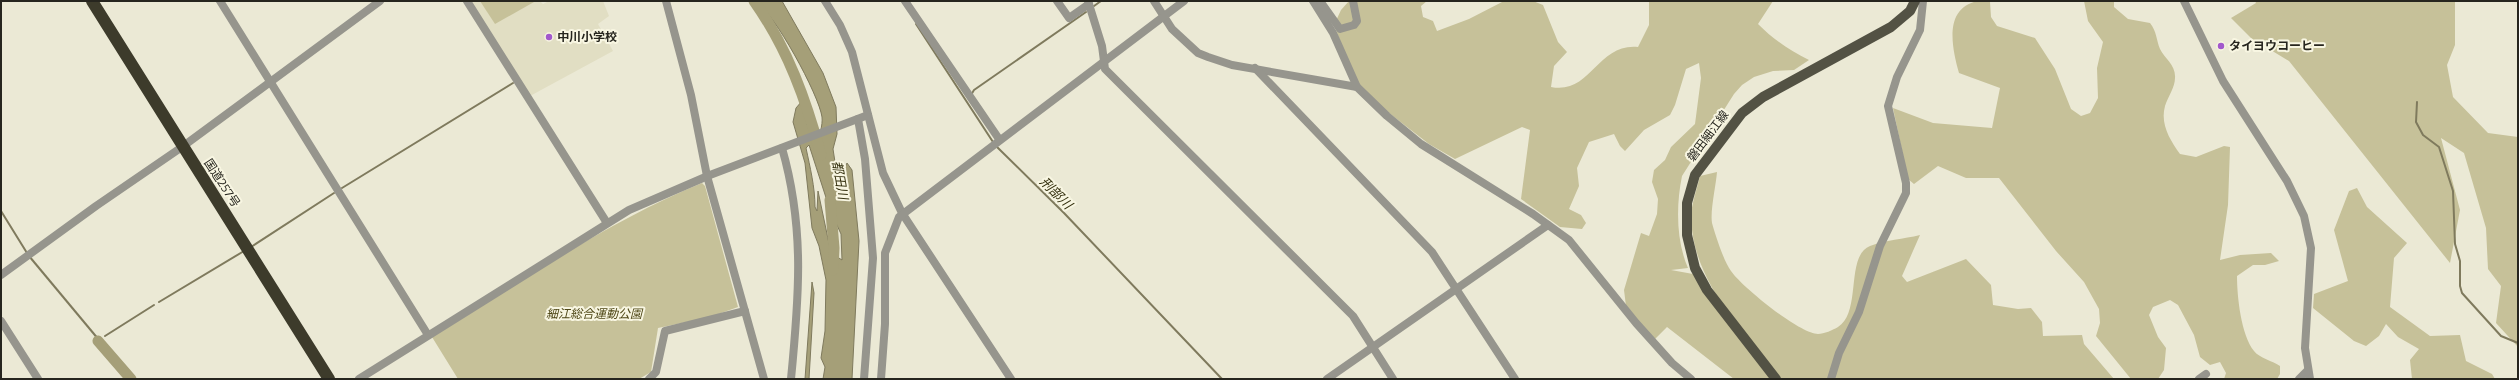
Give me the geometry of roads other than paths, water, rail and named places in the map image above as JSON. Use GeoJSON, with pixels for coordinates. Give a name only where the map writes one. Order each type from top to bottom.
{"type":"FeatureCollection","features":[{"type":"Feature","properties":{"kind":"highway","name":"国道257号"},"geometry":{"type":"LineString","coordinates":[[92,1],[182,147],[329,379]]}},
{"type":"Feature","properties":{"kind":"main road","name":"磐田細江線"},"geometry":{"type":"LineString","coordinates":[[1776,379],[1707,290],[1695,268],[1688,235],[1687,218],[1688,203],[1695,175],[1742,113],[1763,98],[1891,27],[1910,12],[1915,1]]}},
{"type":"Feature","properties":{"kind":"street"},"geometry":{"type":"LineString","coordinates":[[220,1],[428,335]]}},
{"type":"Feature","properties":{"kind":"street"},"geometry":{"type":"LineString","coordinates":[[1,275],[182,147],[269,80],[380,1]]}},
{"type":"Feature","properties":{"kind":"street"},"geometry":{"type":"LineString","coordinates":[[467,1],[607,223]]}},
{"type":"Feature","properties":{"kind":"street"},"geometry":{"type":"LineString","coordinates":[[666,1],[691,95],[707,176],[764,379]]}},
{"type":"Feature","properties":{"kind":"street"},"geometry":{"type":"LineString","coordinates":[[905,1],[970,97],[995,142]]}},
{"type":"Feature","properties":{"kind":"street"},"geometry":{"type":"LineString","coordinates":[[1058,1],[1069,18],[1088,3],[1102,46],[1105,69],[1353,316],[1393,379]]}},
{"type":"Feature","properties":{"kind":"street"},"geometry":{"type":"LineString","coordinates":[[1154,1],[1162,17],[1172,29],[1198,53],[1232,65],[1357,87]]}},
{"type":"Feature","properties":{"kind":"street"},"geometry":{"type":"LineString","coordinates":[[881,379],[885,324],[885,252],[902,213],[1103,60],[1184,1]]}},
{"type":"Feature","properties":{"kind":"street"},"geometry":{"type":"LineString","coordinates":[[1313,1],[1332,34],[1357,87],[1387,116],[1421,144],[1569,240],[1636,323],[1672,363],[1692,379]]}},
{"type":"Feature","properties":{"kind":"street"},"geometry":{"type":"LineString","coordinates":[[1320,1],[1340,29],[1354,25],[1357,21],[1353,1]]}},
{"type":"Feature","properties":{"kind":"street"},"geometry":{"type":"LineString","coordinates":[[1831,379],[1837,358],[1859,312],[1880,246],[1906,193],[1906,183],[1888,106],[1897,77],[1920,30],[1923,1]]}},
{"type":"Feature","properties":{"kind":"street"},"geometry":{"type":"LineString","coordinates":[[2184,1],[2223,81],[2287,181],[2304,216],[2312,248],[2305,330],[2309,375],[2299,379]]}},
{"type":"Feature","properties":{"kind":"street"},"geometry":{"type":"LineString","coordinates":[[828,2],[852,52],[883,173],[902,213],[1011,379]]}},
{"type":"Feature","properties":{"kind":"street"},"geometry":{"type":"LineString","coordinates":[[1255,68],[1305,122],[1432,252],[1515,379]]}},
{"type":"Feature","properties":{"kind":"street"},"geometry":{"type":"LineString","coordinates":[[359,379],[629,210],[707,176],[868,115]]}},
{"type":"Feature","properties":{"kind":"street"},"geometry":{"type":"LineString","coordinates":[[855,120],[867,181],[873,258],[864,379]]}},
{"type":"Feature","properties":{"kind":"street"},"geometry":{"type":"LineString","coordinates":[[783,148],[797,218],[798,274],[791,379]]}},
{"type":"Feature","properties":{"kind":"street"},"geometry":{"type":"LineString","coordinates":[[1328,379],[1548,225]]}},
{"type":"Feature","properties":{"kind":"street"},"geometry":{"type":"LineString","coordinates":[[649,379],[656,372],[665,331],[745,311]]}},
{"type":"Feature","properties":{"kind":"street"},"geometry":{"type":"LineString","coordinates":[[1,321],[38,379]]}},
{"type":"Feature","properties":{"kind":"waterway","name":"都田川"},"geometry":{"type":"LineString","coordinates":[[754,1],[777,38],[795,75],[809,114],[821,155]]}},
{"type":"Feature","properties":{"kind":"waterway"},"geometry":{"type":"LineString","coordinates":[[1094,6],[1101,1]]}},
{"type":"Feature","properties":{"kind":"waterway"},"geometry":{"type":"LineString","coordinates":[[971,95],[974,90],[1086,12]]}},
{"type":"Feature","properties":{"kind":"waterway","name":"刑部川"},"geometry":{"type":"LineString","coordinates":[[916,24],[993,142]]}},
{"type":"Feature","properties":{"kind":"waterway"},"geometry":{"type":"LineString","coordinates":[[342,188],[513,83]]}},
{"type":"Feature","properties":{"kind":"waterway"},"geometry":{"type":"LineString","coordinates":[[2417,102],[2416,122],[2423,135],[2439,147],[2453,191],[2455,244],[2460,261],[2460,286],[2462,293],[2501,336],[2518,343]]}},
{"type":"Feature","properties":{"kind":"waterway","name":"刑部川"},"geometry":{"type":"LineString","coordinates":[[996,146],[1064,213],[1222,379]]}},
{"type":"Feature","properties":{"kind":"waterway"},"geometry":{"type":"LineString","coordinates":[[251,247],[334,193]]}},
{"type":"Feature","properties":{"kind":"waterway","name":"都田川"},"geometry":{"type":"LineString","coordinates":[[830,200],[834,248],[833,270]]}},
{"type":"Feature","properties":{"kind":"waterway"},"geometry":{"type":"LineString","coordinates":[[1,211],[27,253]]}},
{"type":"Feature","properties":{"kind":"waterway"},"geometry":{"type":"LineString","coordinates":[[159,302],[244,251]]}},
{"type":"Feature","properties":{"kind":"waterway"},"geometry":{"type":"LineString","coordinates":[[29,256],[99,340]]}},
{"type":"Feature","properties":{"kind":"waterway"},"geometry":{"type":"LineString","coordinates":[[105,336],[154,305]]}},
{"type":"Feature","properties":{"kind":"waterway"},"geometry":{"type":"LineString","coordinates":[[98,341],[131,379]]}},
{"type":"Feature","properties":{"kind":"place","name":"中川小学校"},"geometry":{"type":"Point","coordinates":[549,37]}},
{"type":"Feature","properties":{"kind":"place","name":"タイヨウコーヒー"},"geometry":{"type":"Point","coordinates":[2221,46]}},
{"type":"Feature","properties":{"kind":"park label","name":"細江総合運動公園"},"geometry":{"type":"Point","coordinates":[594,314]}}]}
